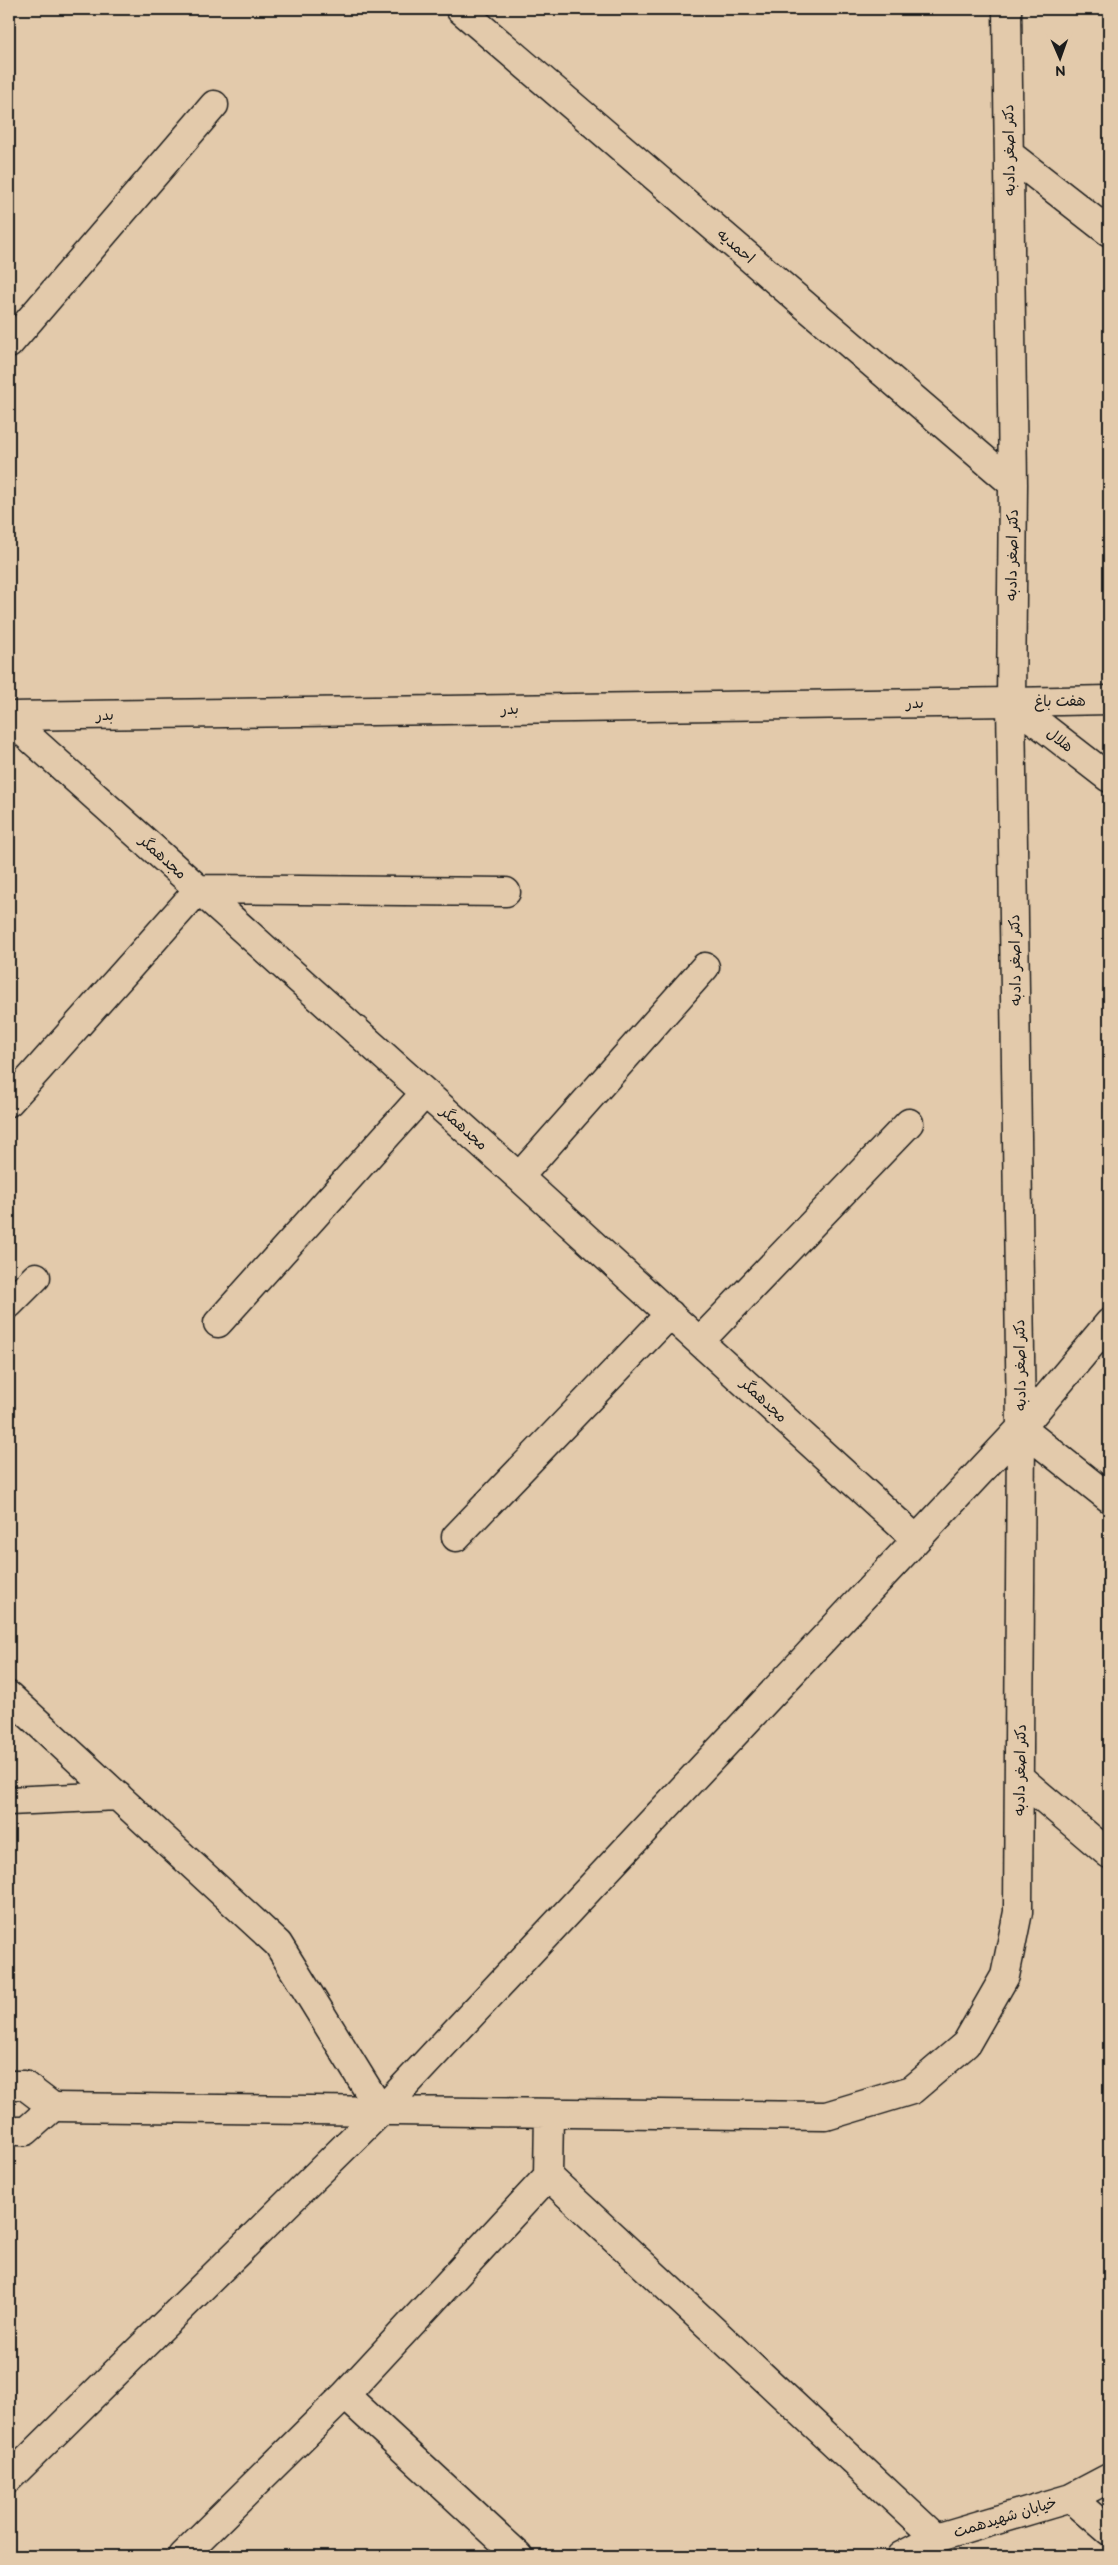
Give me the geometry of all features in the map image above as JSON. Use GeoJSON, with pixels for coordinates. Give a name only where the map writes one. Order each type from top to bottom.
{"type":"FeatureCollection","features":[{"type":"Feature","properties":{"kind":"street","name":"احمدیه"},"geometry":{"type":"LineString","coordinates":[[460,9],[1013,484]]}},
{"type":"Feature","properties":{"kind":"street","name":"دکتر اصغر دادبه"},"geometry":{"type":"LineString","coordinates":[[53,2108],[826,2116],[912,2090],[966,2044],[1005,1976],[1018,1912],[1021,1779],[1021,1428],[1011,702],[1013,484],[1007,9]]}},
{"type":"Feature","properties":{"kind":"street"},"geometry":{"type":"LineString","coordinates":[[9,344],[214,105]]}},
{"type":"Feature","properties":{"kind":"street"},"geometry":{"type":"LineString","coordinates":[[1009,154],[1109,232]]}},
{"type":"Feature","properties":{"kind":"street","name":"هفت باغ"},"geometry":{"type":"LineString","coordinates":[[1011,702],[1109,700]]}},
{"type":"Feature","properties":{"kind":"street","name":"بدر"},"geometry":{"type":"LineString","coordinates":[[9,718],[1011,702]]}},
{"type":"Feature","properties":{"kind":"street","name":"هلال"},"geometry":{"type":"LineString","coordinates":[[1011,702],[1109,778]]}},
{"type":"Feature","properties":{"kind":"street","name":"مجدهمگر"},"geometry":{"type":"LineString","coordinates":[[9,718],[700,1341],[916,1540]]}},
{"type":"Feature","properties":{"kind":"street"},"geometry":{"type":"LineString","coordinates":[[9,1102],[199,889],[506,892]]}},
{"type":"Feature","properties":{"kind":"street"},"geometry":{"type":"LineString","coordinates":[[520,1178],[705,967]]}},
{"type":"Feature","properties":{"kind":"street"},"geometry":{"type":"LineString","coordinates":[[218,1323],[425,1092]]}},
{"type":"Feature","properties":{"kind":"street"},"geometry":{"type":"LineString","coordinates":[[700,1341],[909,1123]]}},
{"type":"Feature","properties":{"kind":"street"},"geometry":{"type":"LineString","coordinates":[[9,1304],[36,1277]]}},
{"type":"Feature","properties":{"kind":"street"},"geometry":{"type":"LineString","coordinates":[[456,1537],[670,1314]]}},
{"type":"Feature","properties":{"kind":"street"},"geometry":{"type":"LineString","coordinates":[[9,2478],[381,2110],[1021,1428],[1109,1323]]}},
{"type":"Feature","properties":{"kind":"street"},"geometry":{"type":"LineString","coordinates":[[1021,1428],[1109,1498]]}},
{"type":"Feature","properties":{"kind":"street"},"geometry":{"type":"LineString","coordinates":[[9,1696],[278,1944],[381,2110]]}},
{"type":"Feature","properties":{"kind":"street"},"geometry":{"type":"LineString","coordinates":[[1021,1779],[1109,1854]]}},
{"type":"Feature","properties":{"kind":"street"},"geometry":{"type":"LineString","coordinates":[[9,1801],[118,1796]]}},
{"type":"Feature","properties":{"kind":"street"},"geometry":{"type":"LineString","coordinates":[[9,2085],[24,2085],[53,2108],[26,2131],[9,2131]]}},
{"type":"Feature","properties":{"kind":"street"},"geometry":{"type":"LineString","coordinates":[[182,2556],[345,2395],[548,2176],[549,2113]]}},
{"type":"Feature","properties":{"kind":"street"},"geometry":{"type":"LineString","coordinates":[[548,2176],[936,2538]]}},
{"type":"Feature","properties":{"kind":"street"},"geometry":{"type":"LineString","coordinates":[[345,2395],[519,2556]]}},
{"type":"Feature","properties":{"kind":"street","name":"خیابان شهیدهمت"},"geometry":{"type":"LineString","coordinates":[[901,2556],[936,2538],[1071,2498],[1109,2478]]}},
{"type":"Feature","properties":{"kind":"street"},"geometry":{"type":"LineString","coordinates":[[1071,2498],[1109,2531]]}}]}
